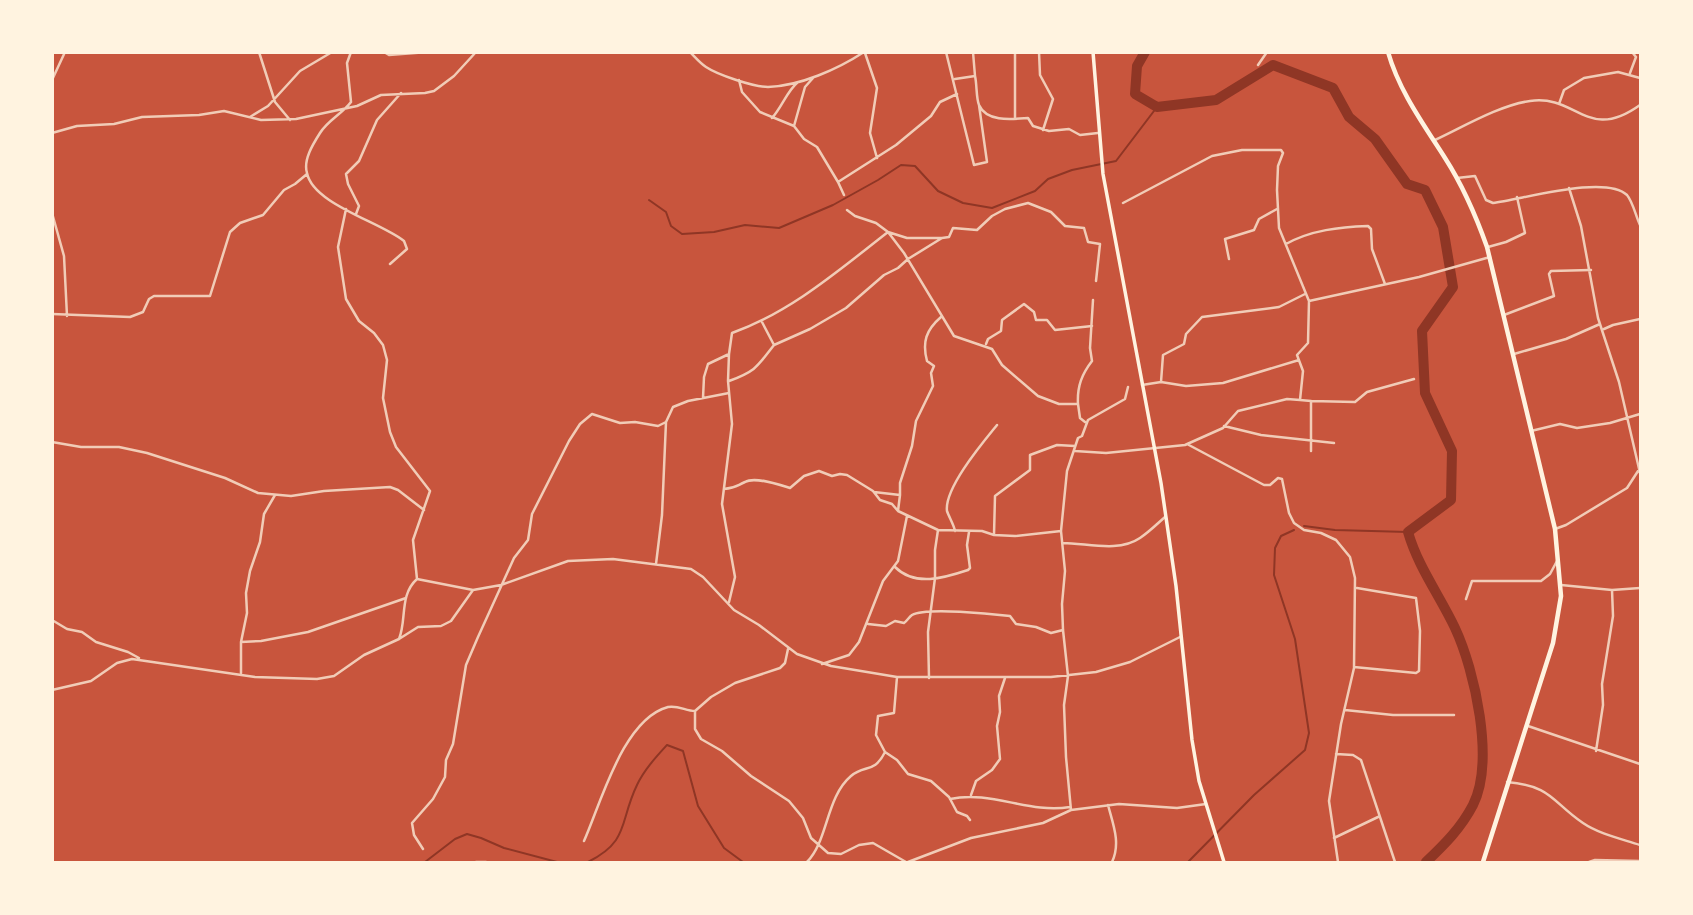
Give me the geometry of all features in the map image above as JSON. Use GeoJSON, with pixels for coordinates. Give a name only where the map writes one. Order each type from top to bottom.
{"type":"FeatureCollection","features":[{"type":"Feature","properties":{"kind":"highway"},"geometry":{"type":"LineString","coordinates":[[1388,52],[1407,97],[1457,178],[1487,247],[1555,529],[1559,558],[1561,596],[1553,643],[1483,863]]}},
{"type":"Feature","properties":{"kind":"main road"},"geometry":{"type":"LineString","coordinates":[[1093,52],[1103,174],[1165,517],[1192,740],[1199,781],[1224,863]]}},
{"type":"Feature","properties":{"kind":"street"},"geometry":{"type":"LineString","coordinates":[[52,80],[65,52]]}},
{"type":"Feature","properties":{"kind":"street"},"geometry":{"type":"LineString","coordinates":[[259,52],[274,99],[290,120]]}},
{"type":"Feature","properties":{"kind":"street"},"geometry":{"type":"LineString","coordinates":[[249,117],[262,110],[300,71],[332,52]]}},
{"type":"Feature","properties":{"kind":"street"},"geometry":{"type":"LineString","coordinates":[[351,52],[347,64],[351,99],[347,108],[328,122],[314,142],[307,161],[307,174],[317,189],[346,209],[398,236],[407,244],[405,253],[390,264]]}},
{"type":"Feature","properties":{"kind":"street"},"geometry":{"type":"LineString","coordinates":[[384,52],[389,55],[428,52]]}},
{"type":"Feature","properties":{"kind":"street"},"geometry":{"type":"LineString","coordinates":[[52,133],[77,126],[114,124],[142,117],[199,116],[224,111],[261,120],[290,120],[347,108],[381,95],[425,93],[442,86],[463,68],[476,52]]}},
{"type":"Feature","properties":{"kind":"street"},"geometry":{"type":"LineString","coordinates":[[690,52],[708,69],[769,87],[815,76],[864,53],[877,88],[870,133],[877,158]]}},
{"type":"Feature","properties":{"kind":"street"},"geometry":{"type":"LineString","coordinates":[[946,52],[974,165],[987,162],[972,52]]}},
{"type":"Feature","properties":{"kind":"street"},"geometry":{"type":"LineString","coordinates":[[1015,52],[1015,119]]}},
{"type":"Feature","properties":{"kind":"street"},"geometry":{"type":"LineString","coordinates":[[1040,52],[1040,75],[1053,99],[1043,130]]}},
{"type":"Feature","properties":{"kind":"street"},"geometry":{"type":"LineString","coordinates":[[1258,65],[1267,52]]}},
{"type":"Feature","properties":{"kind":"street"},"geometry":{"type":"LineString","coordinates":[[1630,73],[1636,57],[1632,52]]}},
{"type":"Feature","properties":{"kind":"street"},"geometry":{"type":"LineString","coordinates":[[1559,104],[1564,90],[1581,79],[1603,73],[1630,73],[1640,78]]}},
{"type":"Feature","properties":{"kind":"street"},"geometry":{"type":"LineString","coordinates":[[794,126],[805,87],[815,76]]}},
{"type":"Feature","properties":{"kind":"street"},"geometry":{"type":"LineString","coordinates":[[954,79],[975,76]]}},
{"type":"Feature","properties":{"kind":"street"},"geometry":{"type":"LineString","coordinates":[[740,80],[741,92],[760,112],[794,126],[804,139],[817,148],[844,195]]}},
{"type":"Feature","properties":{"kind":"street"},"geometry":{"type":"LineString","coordinates":[[772,118],[799,81]]}},
{"type":"Feature","properties":{"kind":"street"},"geometry":{"type":"LineString","coordinates":[[356,214],[359,203],[348,184],[346,174],[359,161],[377,120],[402,93]]}},
{"type":"Feature","properties":{"kind":"street"},"geometry":{"type":"LineString","coordinates":[[838,182],[922,125],[940,102],[957,94]]}},
{"type":"Feature","properties":{"kind":"street"},"geometry":{"type":"LineString","coordinates":[[1433,140],[1522,103],[1540,100],[1559,104],[1587,117],[1606,120],[1622,116],[1640,105]]}},
{"type":"Feature","properties":{"kind":"street"},"geometry":{"type":"LineString","coordinates":[[979,105],[1000,119],[1028,118],[1032,125],[1043,130],[1069,129],[1080,135],[1098,133]]}},
{"type":"Feature","properties":{"kind":"street"},"geometry":{"type":"LineString","coordinates":[[1123,203],[1212,156],[1242,150],[1281,150],[1283,153],[1278,166],[1279,229],[1309,301],[1310,335],[1306,346],[1297,353],[1303,371],[1300,400]]}},
{"type":"Feature","properties":{"kind":"street"},"geometry":{"type":"LineString","coordinates":[[52,314],[130,317],[143,312],[149,299],[154,296],[210,296],[230,232],[240,223],[263,215],[284,190],[307,174]]}},
{"type":"Feature","properties":{"kind":"street"},"geometry":{"type":"LineString","coordinates":[[1457,178],[1475,176],[1488,201],[1495,203],[1569,188],[1589,187],[1619,191],[1628,196],[1640,225]]}},
{"type":"Feature","properties":{"kind":"street"},"geometry":{"type":"LineString","coordinates":[[1555,529],[1627,488],[1640,470],[1619,382],[1600,324],[1581,226],[1569,188]]}},
{"type":"Feature","properties":{"kind":"street"},"geometry":{"type":"LineString","coordinates":[[1487,247],[1506,243],[1525,233],[1517,197]]}},
{"type":"Feature","properties":{"kind":"street"},"geometry":{"type":"LineString","coordinates":[[888,232],[907,238],[949,237],[953,228],[977,230],[992,216],[1005,209],[1023,203],[1036,205],[1051,212],[1063,225],[1084,228],[1088,242],[1100,244],[1096,281]]}},
{"type":"Feature","properties":{"kind":"street"},"geometry":{"type":"LineString","coordinates":[[346,209],[338,247],[346,299],[355,316],[383,345],[387,360],[383,398],[390,432],[402,456],[430,494],[413,540],[417,579],[406,598],[399,639]]}},
{"type":"Feature","properties":{"kind":"street"},"geometry":{"type":"LineString","coordinates":[[1229,259],[1225,239],[1254,230],[1259,219],[1278,209]]}},
{"type":"Feature","properties":{"kind":"street"},"geometry":{"type":"LineString","coordinates":[[847,210],[855,216],[876,223],[888,232],[908,259],[954,336],[993,350],[1004,367],[1038,396],[1059,404],[1078,404]]}},
{"type":"Feature","properties":{"kind":"street"},"geometry":{"type":"LineString","coordinates":[[52,213],[64,256],[66,316]]}},
{"type":"Feature","properties":{"kind":"street"},"geometry":{"type":"LineString","coordinates":[[1286,244],[1301,236],[1331,229],[1368,226],[1371,229],[1372,248],[1385,284]]}},
{"type":"Feature","properties":{"kind":"street"},"geometry":{"type":"LineString","coordinates":[[728,604],[735,577],[722,510],[732,424],[728,381],[732,333],[762,321],[821,284],[888,232]]}},
{"type":"Feature","properties":{"kind":"street"},"geometry":{"type":"LineString","coordinates":[[728,381],[751,372],[774,345],[810,329],[846,308],[884,275],[942,238]]}},
{"type":"Feature","properties":{"kind":"street"},"geometry":{"type":"LineString","coordinates":[[1309,301],[1490,257]]}},
{"type":"Feature","properties":{"kind":"street"},"geometry":{"type":"LineString","coordinates":[[1504,315],[1555,296],[1549,274],[1551,271],[1591,270]]}},
{"type":"Feature","properties":{"kind":"street"},"geometry":{"type":"LineString","coordinates":[[1161,382],[1163,355],[1184,344],[1186,334],[1202,317],[1279,307],[1305,294]]}},
{"type":"Feature","properties":{"kind":"street"},"geometry":{"type":"LineString","coordinates":[[1086,423],[1080,418],[1078,388],[1085,368],[1092,361],[1090,348],[1093,300]]}},
{"type":"Feature","properties":{"kind":"street"},"geometry":{"type":"LineString","coordinates":[[985,345],[988,339],[1001,331],[1002,320],[1024,304],[1034,312],[1037,320],[1047,320],[1054,330],[1092,326]]}},
{"type":"Feature","properties":{"kind":"street"},"geometry":{"type":"LineString","coordinates":[[898,511],[900,484],[912,446],[916,421],[933,386],[931,373],[934,366],[927,361],[923,344],[931,327],[941,317]]}},
{"type":"Feature","properties":{"kind":"street"},"geometry":{"type":"LineString","coordinates":[[1602,330],[1640,319]]}},
{"type":"Feature","properties":{"kind":"street"},"geometry":{"type":"LineString","coordinates":[[762,321],[774,345]]}},
{"type":"Feature","properties":{"kind":"street"},"geometry":{"type":"LineString","coordinates":[[1513,355],[1566,339],[1600,324]]}},
{"type":"Feature","properties":{"kind":"street"},"geometry":{"type":"LineString","coordinates":[[703,398],[708,364],[729,354]]}},
{"type":"Feature","properties":{"kind":"street"},"geometry":{"type":"LineString","coordinates":[[1141,385],[1161,382],[1186,386],[1223,383],[1299,360]]}},
{"type":"Feature","properties":{"kind":"street"},"geometry":{"type":"LineString","coordinates":[[1074,451],[1106,453],[1187,444],[1224,426],[1238,411],[1287,399],[1355,402],[1367,392],[1414,379]]}},
{"type":"Feature","properties":{"kind":"street"},"geometry":{"type":"LineString","coordinates":[[1070,808],[1064,705],[1068,676],[1062,604],[1065,571],[1061,530],[1066,478],[1075,446],[1086,423],[1125,399],[1128,387]]}},
{"type":"Feature","properties":{"kind":"street"},"geometry":{"type":"LineString","coordinates":[[656,564],[662,515],[666,422],[673,407],[729,393]]}},
{"type":"Feature","properties":{"kind":"street"},"geometry":{"type":"LineString","coordinates":[[1311,401],[1311,451]]}},
{"type":"Feature","properties":{"kind":"street"},"geometry":{"type":"LineString","coordinates":[[422,849],[414,835],[412,823],[433,799],[445,777],[446,760],[453,744],[466,665],[514,558],[528,540],[532,514],[569,441],[592,414],[620,423],[635,422],[655,426],[666,422]]}},
{"type":"Feature","properties":{"kind":"street"},"geometry":{"type":"LineString","coordinates":[[1531,431],[1560,424],[1577,428],[1627,420],[1640,414]]}},
{"type":"Feature","properties":{"kind":"street"},"geometry":{"type":"LineString","coordinates":[[956,531],[947,511],[954,489],[970,459],[998,425]]}},
{"type":"Feature","properties":{"kind":"street"},"geometry":{"type":"LineString","coordinates":[[1224,426],[1263,435],[1334,443]]}},
{"type":"Feature","properties":{"kind":"street"},"geometry":{"type":"LineString","coordinates":[[52,442],[81,447],[120,447],[147,453],[225,478],[258,493],[291,496],[324,491],[390,488],[398,490],[424,510]]}},
{"type":"Feature","properties":{"kind":"street"},"geometry":{"type":"LineString","coordinates":[[1187,444],[1264,485],[1270,485],[1278,478],[1282,479],[1289,513],[1294,523],[1304,530],[1321,533],[1336,540],[1350,557],[1356,588],[1354,667],[1329,801],[1338,863]]}},
{"type":"Feature","properties":{"kind":"street"},"geometry":{"type":"LineString","coordinates":[[994,535],[995,496],[1030,470],[1030,455],[1057,445],[1075,446]]}},
{"type":"Feature","properties":{"kind":"street"},"geometry":{"type":"LineString","coordinates":[[724,489],[738,488],[748,481],[771,482],[790,488],[804,476],[819,471],[832,476],[847,475],[874,492],[900,495]]}},
{"type":"Feature","properties":{"kind":"street"},"geometry":{"type":"LineString","coordinates":[[874,492],[878,499],[892,504],[898,511],[938,530],[982,531],[994,535],[1022,536],[1061,530]]}},
{"type":"Feature","properties":{"kind":"street"},"geometry":{"type":"LineString","coordinates":[[241,674],[241,642],[247,612],[246,593],[250,570],[260,542],[264,514],[275,495]]}},
{"type":"Feature","properties":{"kind":"street"},"geometry":{"type":"LineString","coordinates":[[822,664],[849,654],[859,642],[883,580],[895,567],[908,516]]}},
{"type":"Feature","properties":{"kind":"street"},"geometry":{"type":"LineString","coordinates":[[1062,543],[1109,546],[1127,544],[1140,538],[1165,517]]}},
{"type":"Feature","properties":{"kind":"street"},"geometry":{"type":"LineString","coordinates":[[929,678],[929,613],[935,578],[934,550],[938,530]]}},
{"type":"Feature","properties":{"kind":"street"},"geometry":{"type":"LineString","coordinates":[[895,567],[915,579],[965,572],[970,568],[967,545],[969,532]]}},
{"type":"Feature","properties":{"kind":"street"},"geometry":{"type":"LineString","coordinates":[[1466,599],[1470,583],[1475,580],[1541,581],[1550,574],[1559,558]]}},
{"type":"Feature","properties":{"kind":"street"},"geometry":{"type":"LineString","coordinates":[[417,579],[473,590],[502,585],[568,561],[613,559],[694,570],[738,613],[763,628],[788,649],[822,664],[897,677],[1068,676],[1113,668],[1181,636]]}},
{"type":"Feature","properties":{"kind":"street"},"geometry":{"type":"LineString","coordinates":[[1561,585],[1573,584],[1612,590],[1640,588]]}},
{"type":"Feature","properties":{"kind":"street"},"geometry":{"type":"LineString","coordinates":[[1354,667],[1416,673],[1419,671],[1416,598],[1373,593],[1356,588]]}},
{"type":"Feature","properties":{"kind":"street"},"geometry":{"type":"LineString","coordinates":[[52,690],[91,681],[121,661],[142,660],[280,679],[331,678],[364,655],[418,627],[441,626],[451,621],[473,590]]}},
{"type":"Feature","properties":{"kind":"street"},"geometry":{"type":"LineString","coordinates":[[1596,751],[1612,616],[1612,590]]}},
{"type":"Feature","properties":{"kind":"street"},"geometry":{"type":"LineString","coordinates":[[241,642],[308,632],[406,598]]}},
{"type":"Feature","properties":{"kind":"street"},"geometry":{"type":"LineString","coordinates":[[867,624],[886,626],[895,621],[904,624],[912,616],[929,613],[983,613],[1010,616],[1018,625],[1036,627],[1051,633],[1063,630]]}},
{"type":"Feature","properties":{"kind":"street"},"geometry":{"type":"LineString","coordinates":[[52,620],[69,630],[80,631],[96,642],[128,652],[142,660]]}},
{"type":"Feature","properties":{"kind":"street"},"geometry":{"type":"LineString","coordinates":[[788,649],[785,663],[780,668],[735,683],[711,697],[695,711],[695,729],[701,739],[722,751],[755,779],[789,801],[803,818],[809,834],[828,853],[836,855],[859,845],[873,843],[907,863],[971,838],[1048,822],[1070,808]]}},
{"type":"Feature","properties":{"kind":"street"},"geometry":{"type":"LineString","coordinates":[[897,677],[894,714],[878,716],[876,735],[885,752],[897,760],[908,774],[929,780],[950,799],[956,811],[970,820]]}},
{"type":"Feature","properties":{"kind":"street"},"geometry":{"type":"LineString","coordinates":[[971,795],[975,781],[992,770],[1000,759],[997,726],[999,696],[1004,678]]}},
{"type":"Feature","properties":{"kind":"street"},"geometry":{"type":"LineString","coordinates":[[584,841],[618,759],[632,735],[660,710],[674,706],[695,711]]}},
{"type":"Feature","properties":{"kind":"street"},"geometry":{"type":"LineString","coordinates":[[1344,710],[1393,715],[1454,715]]}},
{"type":"Feature","properties":{"kind":"street"},"geometry":{"type":"LineString","coordinates":[[1527,725],[1640,764]]}},
{"type":"Feature","properties":{"kind":"street"},"geometry":{"type":"LineString","coordinates":[[807,863],[815,854],[839,792],[852,775],[878,764],[885,752]]}},
{"type":"Feature","properties":{"kind":"street"},"geometry":{"type":"LineString","coordinates":[[1336,754],[1353,755],[1361,760],[1395,863]]}},
{"type":"Feature","properties":{"kind":"street"},"geometry":{"type":"LineString","coordinates":[[1507,782],[1536,786],[1584,823],[1640,845]]}},
{"type":"Feature","properties":{"kind":"street"},"geometry":{"type":"LineString","coordinates":[[950,799],[971,795],[1049,810],[1125,803],[1177,807],[1206,804]]}},
{"type":"Feature","properties":{"kind":"street"},"geometry":{"type":"LineString","coordinates":[[1108,805],[1117,844],[1112,863]]}},
{"type":"Feature","properties":{"kind":"street"},"geometry":{"type":"LineString","coordinates":[[1334,838],[1379,816]]}},
{"type":"Feature","properties":{"kind":"street"},"geometry":{"type":"LineString","coordinates":[[1589,863],[1595,860],[1640,861]]}},
{"type":"Feature","properties":{"kind":"street"},"geometry":{"type":"LineString","coordinates":[[476,863],[486,863]]}},
{"type":"Feature","properties":{"kind":"waterway"},"geometry":{"type":"LineString","coordinates":[[1145,52],[1137,66],[1135,94],[1157,107],[1216,100],[1273,65],[1333,88],[1349,117],[1375,139],[1407,184],[1425,190],[1443,227],[1453,287],[1422,331],[1425,393],[1452,451],[1451,500],[1408,532],[1423,569],[1455,628],[1469,668],[1480,716],[1482,765],[1473,805],[1452,835],[1426,862]]}},
{"type":"Feature","properties":{"kind":"waterway"},"geometry":{"type":"LineString","coordinates":[[649,200],[666,212],[671,226],[682,234],[714,232],[745,225],[779,228],[833,205],[901,165],[915,166],[938,191],[963,203],[992,208],[1035,191],[1048,179],[1072,170],[1116,161],[1157,107]]}},
{"type":"Feature","properties":{"kind":"waterway"},"geometry":{"type":"LineString","coordinates":[[1304,526],[1335,530],[1408,532]]}},
{"type":"Feature","properties":{"kind":"waterway"},"geometry":{"type":"LineString","coordinates":[[1188,862],[1254,795],[1305,750],[1309,733],[1295,639],[1274,575],[1275,548],[1281,536],[1294,530]]}},
{"type":"Feature","properties":{"kind":"waterway"},"geometry":{"type":"LineString","coordinates":[[588,862],[611,846],[617,838],[640,779],[667,745],[683,751],[698,806],[724,848],[743,862]]}},
{"type":"Feature","properties":{"kind":"waterway"},"geometry":{"type":"LineString","coordinates":[[425,862],[455,839],[467,834],[504,848],[557,862]]}}]}
